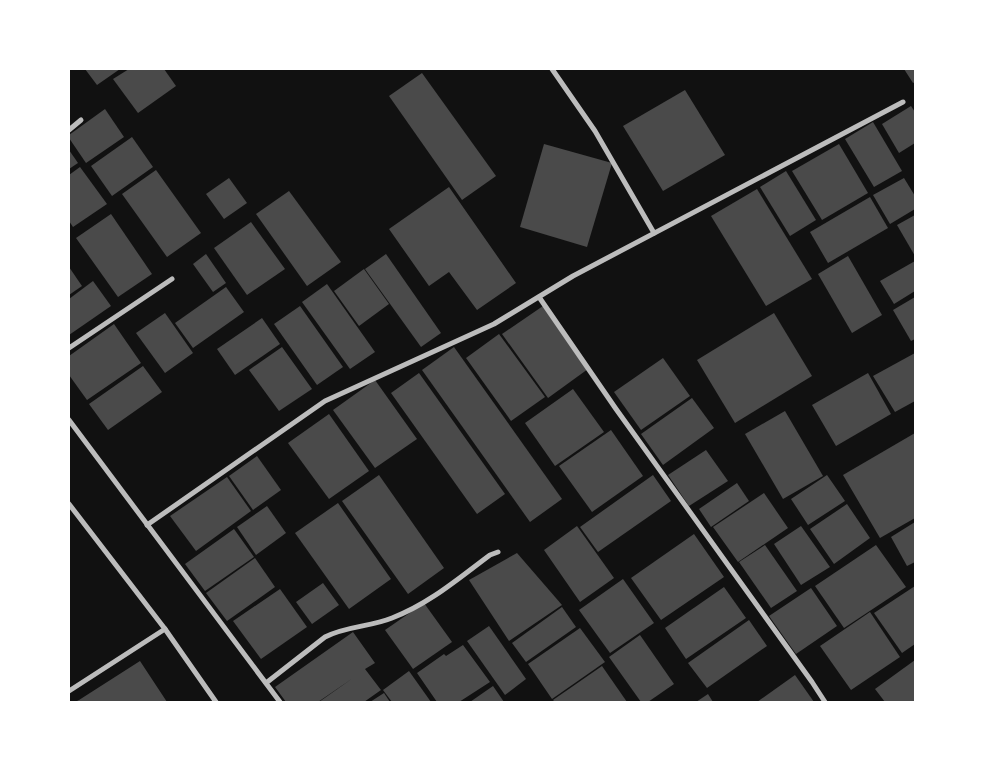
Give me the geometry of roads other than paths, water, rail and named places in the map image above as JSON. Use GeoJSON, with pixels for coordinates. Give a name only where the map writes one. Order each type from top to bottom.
{"type":"FeatureCollection","features":[{"type":"Feature","properties":{"kind":"street"},"geometry":{"type":"LineString","coordinates":[[552,69],[594,131],[654,233]]}},
{"type":"Feature","properties":{"kind":"street"},"geometry":{"type":"LineString","coordinates":[[147,525],[325,402],[494,324],[573,276],[903,102]]}},
{"type":"Feature","properties":{"kind":"street"},"geometry":{"type":"LineString","coordinates":[[69,130],[81,120]]}},
{"type":"Feature","properties":{"kind":"street"},"geometry":{"type":"LineString","coordinates":[[69,348],[172,279]]}},
{"type":"Feature","properties":{"kind":"street"},"geometry":{"type":"LineString","coordinates":[[539,297],[621,416],[825,702]]}},
{"type":"Feature","properties":{"kind":"street"},"geometry":{"type":"LineString","coordinates":[[69,420],[280,702]]}},
{"type":"Feature","properties":{"kind":"street"},"geometry":{"type":"LineString","coordinates":[[69,504],[165,629],[216,702]]}},
{"type":"Feature","properties":{"kind":"street"},"geometry":{"type":"LineString","coordinates":[[266,683],[325,638],[336,632],[394,618],[442,591],[490,554],[498,552]]}},
{"type":"Feature","properties":{"kind":"street"},"geometry":{"type":"LineString","coordinates":[[69,691],[165,629]]}}]}
